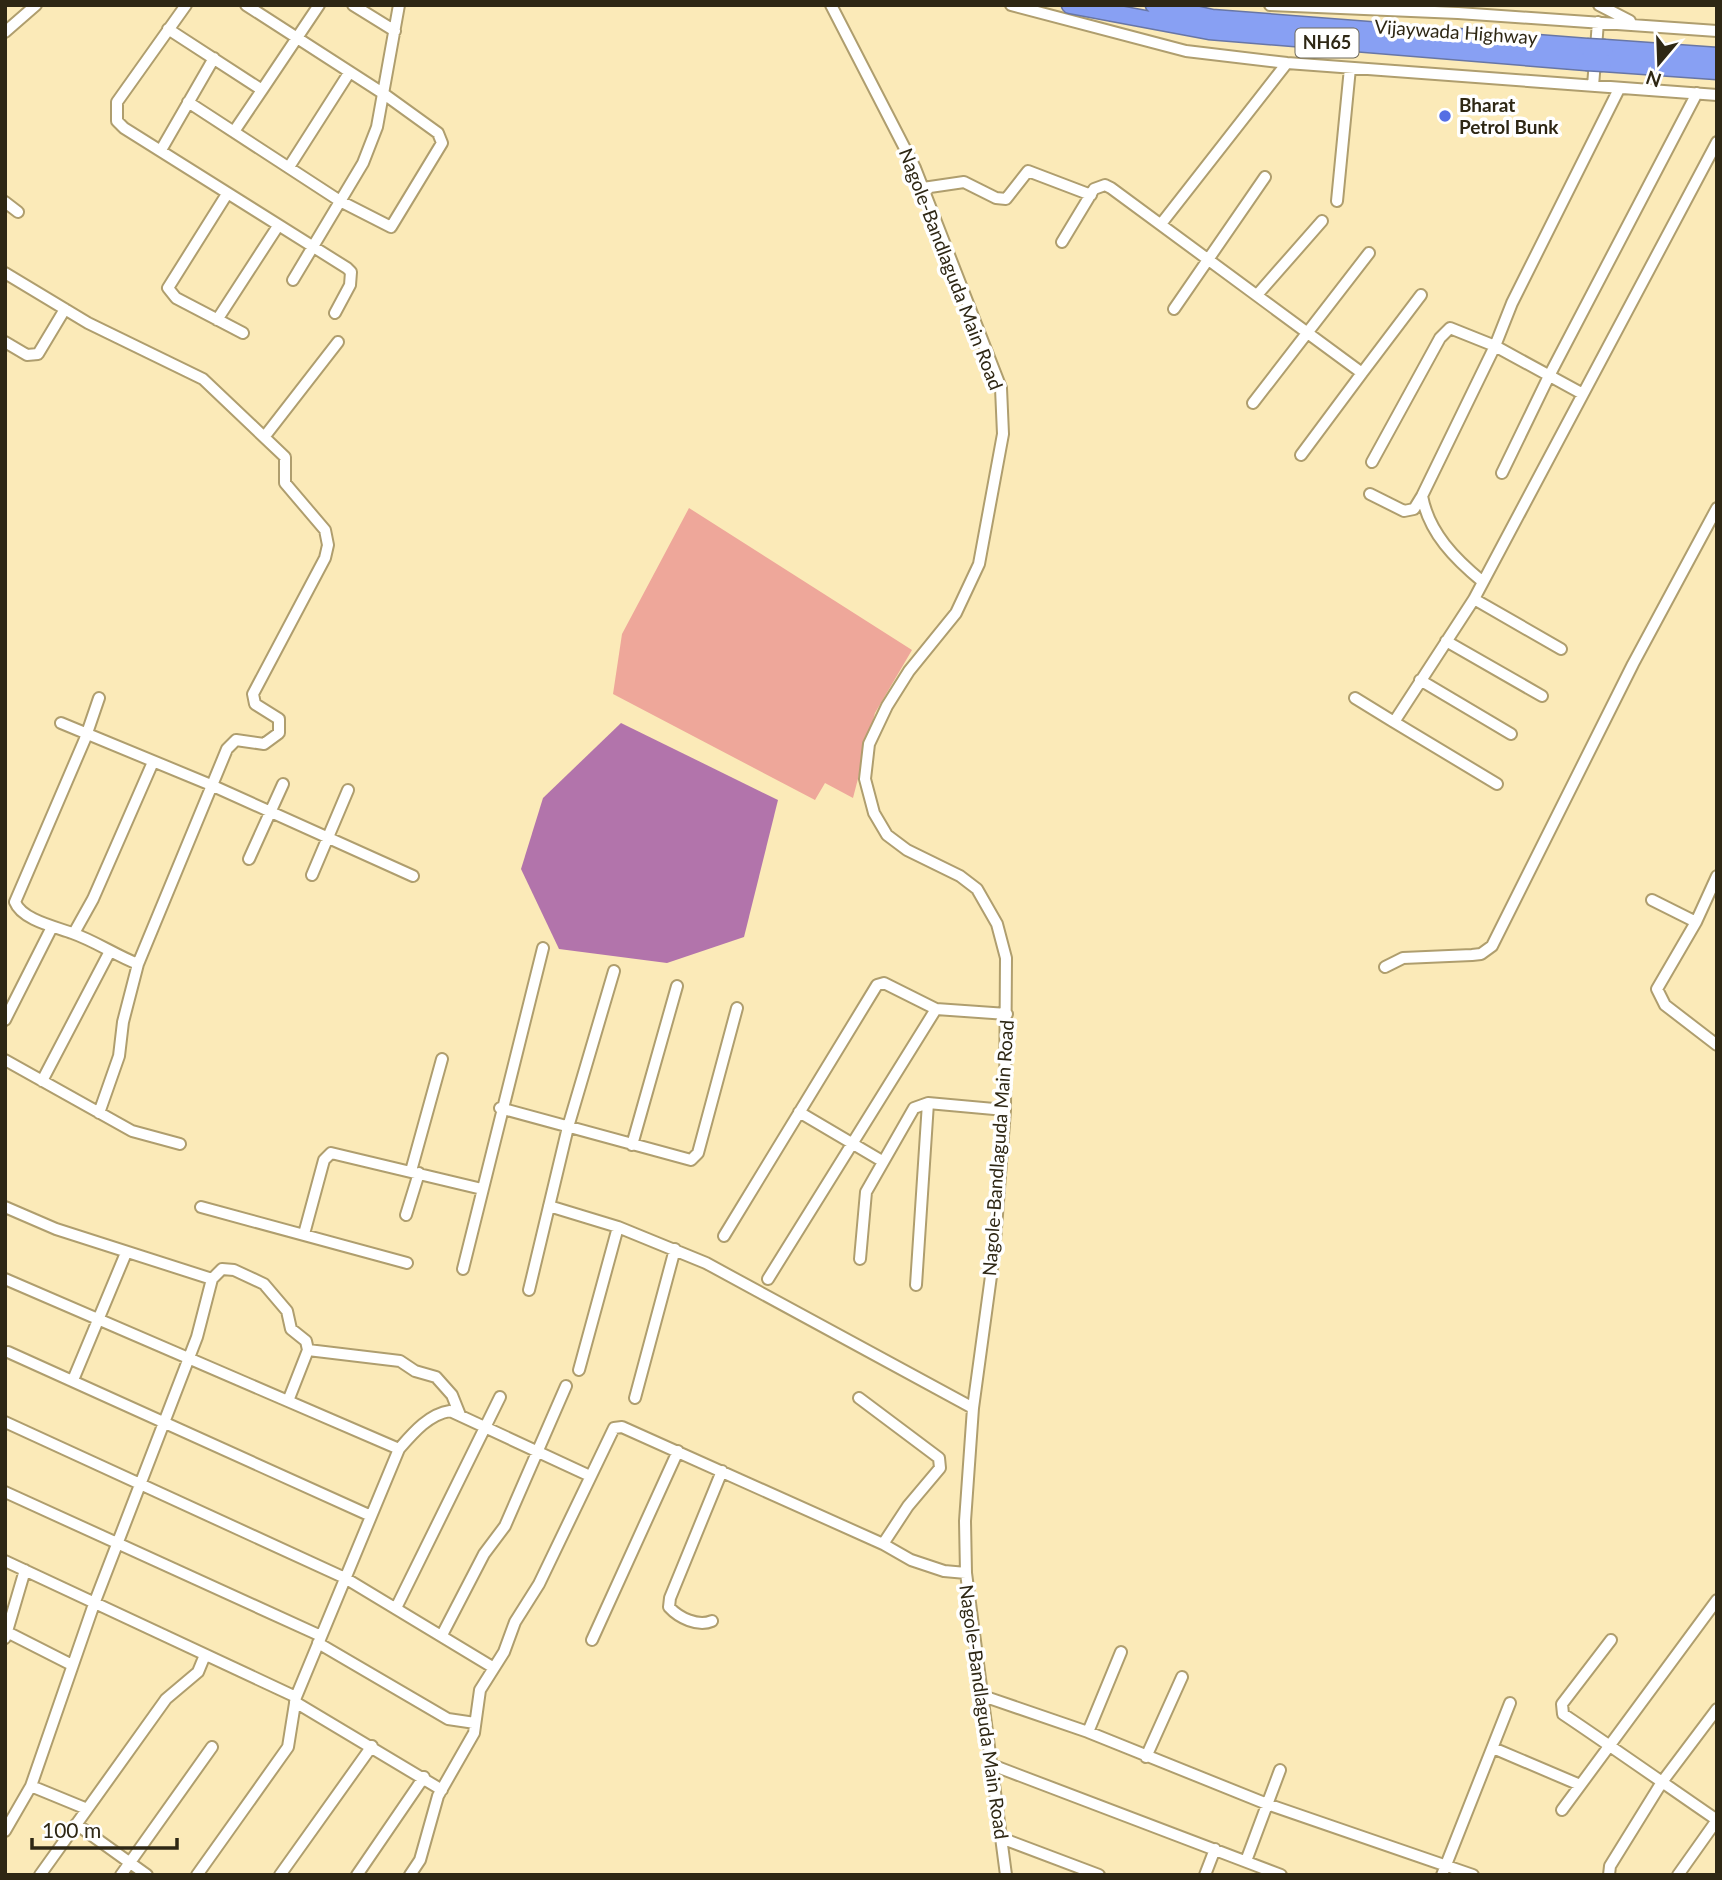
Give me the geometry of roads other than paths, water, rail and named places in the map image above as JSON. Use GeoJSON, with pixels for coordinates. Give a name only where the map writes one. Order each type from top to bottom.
{"type":"FeatureCollection","features":[{"type":"Feature","properties":{"kind":"highway","name":"Vijaywada Highway"},"geometry":{"type":"LineString","coordinates":[[1070,5],[1209,32],[1587,54]]}},
{"type":"Feature","properties":{"kind":"highway","name":"Vijaywada Highway"},"geometry":{"type":"LineString","coordinates":[[1154,5],[1212,18],[1587,54],[1717,71]]}},
{"type":"Feature","properties":{"kind":"highway","name":"Vijaywada Highway"},"geometry":{"type":"LineString","coordinates":[[1604,56],[1717,56]]}},
{"type":"Feature","properties":{"kind":"street"},"geometry":{"type":"LineString","coordinates":[[5,32],[36,5]]}},
{"type":"Feature","properties":{"kind":"street"},"geometry":{"type":"LineString","coordinates":[[186,5],[117,102],[115,114],[124,128],[351,272],[350,285],[335,313]]}},
{"type":"Feature","properties":{"kind":"street"},"geometry":{"type":"LineString","coordinates":[[235,130],[319,5]]}},
{"type":"Feature","properties":{"kind":"street"},"geometry":{"type":"LineString","coordinates":[[353,5],[395,32]]}},
{"type":"Feature","properties":{"kind":"street"},"geometry":{"type":"LineString","coordinates":[[293,280],[363,163],[377,127],[399,5]]}},
{"type":"Feature","properties":{"kind":"street","name":"Nagole-Bandlaguda Main Road"},"geometry":{"type":"LineString","coordinates":[[831,5],[923,188],[1001,388],[1003,434],[979,564],[956,613],[909,671],[887,706],[869,744],[865,779],[874,813],[887,835],[926,861],[960,876],[977,889],[988,906],[1006,958],[1005,1110],[994,1254],[973,1408],[965,1507],[966,1573],[1006,1875]]}},
{"type":"Feature","properties":{"kind":"street"},"geometry":{"type":"LineString","coordinates":[[1011,5],[1186,51],[1287,63],[1717,95]]}},
{"type":"Feature","properties":{"kind":"street"},"geometry":{"type":"LineString","coordinates":[[1270,5],[1717,31]]}},
{"type":"Feature","properties":{"kind":"street"},"geometry":{"type":"LineString","coordinates":[[1599,5],[1615,9],[1638,25]]}},
{"type":"Feature","properties":{"kind":"street"},"geometry":{"type":"LineString","coordinates":[[188,102],[235,130],[340,201],[391,227],[442,143],[438,133],[384,94],[295,40],[253,7]]}},
{"type":"Feature","properties":{"kind":"street"},"geometry":{"type":"LineString","coordinates":[[5,16],[15,23]]}},
{"type":"Feature","properties":{"kind":"street"},"geometry":{"type":"LineString","coordinates":[[1593,86],[1598,22]]}},
{"type":"Feature","properties":{"kind":"street"},"geometry":{"type":"LineString","coordinates":[[169,29],[262,90]]}},
{"type":"Feature","properties":{"kind":"street"},"geometry":{"type":"LineString","coordinates":[[161,150],[214,58]]}},
{"type":"Feature","properties":{"kind":"street"},"geometry":{"type":"LineString","coordinates":[[1161,224],[1287,63]]}},
{"type":"Feature","properties":{"kind":"street"},"geometry":{"type":"LineString","coordinates":[[1337,201],[1350,68]]}},
{"type":"Feature","properties":{"kind":"street"},"geometry":{"type":"LineString","coordinates":[[289,167],[349,73]]}},
{"type":"Feature","properties":{"kind":"street"},"geometry":{"type":"LineString","coordinates":[[1370,494],[1404,512],[1414,509],[1422,496],[1495,346],[1512,303],[1619,89]]}},
{"type":"Feature","properties":{"kind":"street"},"geometry":{"type":"LineString","coordinates":[[1502,472],[1549,376],[1698,93]]}},
{"type":"Feature","properties":{"kind":"street"},"geometry":{"type":"LineString","coordinates":[[1394,722],[1474,599],[1581,393],[1717,142]]}},
{"type":"Feature","properties":{"kind":"street"},"geometry":{"type":"LineString","coordinates":[[923,188],[964,182],[996,198],[1006,199],[1028,171],[1091,195]]}},
{"type":"Feature","properties":{"kind":"street"},"geometry":{"type":"LineString","coordinates":[[1174,309],[1265,177]]}},
{"type":"Feature","properties":{"kind":"street"},"geometry":{"type":"LineString","coordinates":[[1062,242],[1091,195],[1099,187],[1111,188],[1362,373]]}},
{"type":"Feature","properties":{"kind":"street"},"geometry":{"type":"LineString","coordinates":[[227,194],[168,288],[176,298],[243,333]]}},
{"type":"Feature","properties":{"kind":"street"},"geometry":{"type":"LineString","coordinates":[[5,202],[18,212]]}},
{"type":"Feature","properties":{"kind":"street"},"geometry":{"type":"LineString","coordinates":[[1257,295],[1322,221]]}},
{"type":"Feature","properties":{"kind":"street"},"geometry":{"type":"LineString","coordinates":[[217,320],[278,226]]}},
{"type":"Feature","properties":{"kind":"street"},"geometry":{"type":"LineString","coordinates":[[1253,404],[1369,253]]}},
{"type":"Feature","properties":{"kind":"street"},"geometry":{"type":"LineString","coordinates":[[5,273],[65,309],[203,379],[285,457],[285,483],[325,530],[328,545],[319,571],[253,694],[255,704],[279,719],[279,733],[264,744],[236,740],[232,742],[211,785],[138,964],[125,1011],[119,1056],[99,1113]]}},
{"type":"Feature","properties":{"kind":"street"},"geometry":{"type":"LineString","coordinates":[[1301,455],[1421,295]]}},
{"type":"Feature","properties":{"kind":"street"},"geometry":{"type":"LineString","coordinates":[[5,342],[27,355],[38,354],[65,309]]}},
{"type":"Feature","properties":{"kind":"street"},"geometry":{"type":"LineString","coordinates":[[1372,462],[1445,331],[1455,328],[1495,346],[1581,393]]}},
{"type":"Feature","properties":{"kind":"street"},"geometry":{"type":"LineString","coordinates":[[265,436],[338,342]]}},
{"type":"Feature","properties":{"kind":"street"},"geometry":{"type":"LineString","coordinates":[[1422,496],[1440,540],[1454,558],[1483,582]]}},
{"type":"Feature","properties":{"kind":"street"},"geometry":{"type":"LineString","coordinates":[[1385,967],[1403,958],[1481,954],[1492,946],[1633,664],[1717,508]]}},
{"type":"Feature","properties":{"kind":"street"},"geometry":{"type":"LineString","coordinates":[[1474,599],[1561,649]]}},
{"type":"Feature","properties":{"kind":"street"},"geometry":{"type":"LineString","coordinates":[[1446,641],[1542,696]]}},
{"type":"Feature","properties":{"kind":"street"},"geometry":{"type":"LineString","coordinates":[[1420,680],[1511,734]]}},
{"type":"Feature","properties":{"kind":"street"},"geometry":{"type":"LineString","coordinates":[[99,698],[15,902],[19,908],[52,928],[74,933],[109,953],[138,964]]}},
{"type":"Feature","properties":{"kind":"street"},"geometry":{"type":"LineString","coordinates":[[1355,698],[1497,784]]}},
{"type":"Feature","properties":{"kind":"street"},"geometry":{"type":"LineString","coordinates":[[61,723],[211,785],[413,876]]}},
{"type":"Feature","properties":{"kind":"street"},"geometry":{"type":"LineString","coordinates":[[74,933],[93,899],[153,762]]}},
{"type":"Feature","properties":{"kind":"street"},"geometry":{"type":"LineString","coordinates":[[249,859],[283,784]]}},
{"type":"Feature","properties":{"kind":"street"},"geometry":{"type":"LineString","coordinates":[[312,875],[348,790]]}},
{"type":"Feature","properties":{"kind":"street"},"geometry":{"type":"LineString","coordinates":[[1717,876],[1696,922],[1657,989],[1665,1005],[1717,1045]]}},
{"type":"Feature","properties":{"kind":"street"},"geometry":{"type":"LineString","coordinates":[[1652,900],[1696,922]]}},
{"type":"Feature","properties":{"kind":"street"},"geometry":{"type":"LineString","coordinates":[[5,1020],[52,928]]}},
{"type":"Feature","properties":{"kind":"street"},"geometry":{"type":"LineString","coordinates":[[463,1269],[500,1108],[543,948]]}},
{"type":"Feature","properties":{"kind":"street"},"geometry":{"type":"LineString","coordinates":[[42,1081],[109,953]]}},
{"type":"Feature","properties":{"kind":"street"},"geometry":{"type":"LineString","coordinates":[[529,1290],[568,1127],[614,971]]}},
{"type":"Feature","properties":{"kind":"street"},"geometry":{"type":"LineString","coordinates":[[724,1236],[877,985],[884,983],[936,1009],[1007,1014]]}},
{"type":"Feature","properties":{"kind":"street"},"geometry":{"type":"LineString","coordinates":[[632,1145],[677,986]]}},
{"type":"Feature","properties":{"kind":"street"},"geometry":{"type":"LineString","coordinates":[[500,1108],[684,1159],[695,1157],[737,1008]]}},
{"type":"Feature","properties":{"kind":"street"},"geometry":{"type":"LineString","coordinates":[[768,1279],[936,1009]]}},
{"type":"Feature","properties":{"kind":"street"},"geometry":{"type":"LineString","coordinates":[[406,1215],[442,1059]]}},
{"type":"Feature","properties":{"kind":"street"},"geometry":{"type":"LineString","coordinates":[[5,1060],[132,1131],[180,1144]]}},
{"type":"Feature","properties":{"kind":"street"},"geometry":{"type":"LineString","coordinates":[[860,1259],[864,1200],[882,1161],[914,1108],[928,1103],[1005,1110]]}},
{"type":"Feature","properties":{"kind":"street"},"geometry":{"type":"LineString","coordinates":[[916,1286],[928,1103]]}},
{"type":"Feature","properties":{"kind":"street"},"geometry":{"type":"LineString","coordinates":[[799,1112],[882,1161]]}},
{"type":"Feature","properties":{"kind":"street"},"geometry":{"type":"LineString","coordinates":[[304,1234],[327,1154],[336,1152],[482,1189]]}},
{"type":"Feature","properties":{"kind":"street"},"geometry":{"type":"LineString","coordinates":[[549,1206],[618,1227],[675,1249],[973,1408]]}},
{"type":"Feature","properties":{"kind":"street"},"geometry":{"type":"LineString","coordinates":[[5,1207],[57,1229],[212,1279]]}},
{"type":"Feature","properties":{"kind":"street"},"geometry":{"type":"LineString","coordinates":[[201,1207],[407,1263]]}},
{"type":"Feature","properties":{"kind":"street"},"geometry":{"type":"LineString","coordinates":[[579,1370],[618,1227]]}},
{"type":"Feature","properties":{"kind":"street"},"geometry":{"type":"LineString","coordinates":[[635,1398],[675,1249]]}},
{"type":"Feature","properties":{"kind":"street"},"geometry":{"type":"LineString","coordinates":[[73,1380],[126,1253]]}},
{"type":"Feature","properties":{"kind":"street"},"geometry":{"type":"LineString","coordinates":[[5,1831],[31,1786],[94,1604],[188,1359],[212,1279],[222,1269],[234,1270],[264,1284],[287,1311],[291,1329],[306,1341],[308,1350],[288,1401]]}},
{"type":"Feature","properties":{"kind":"street"},"geometry":{"type":"LineString","coordinates":[[5,1279],[399,1449]]}},
{"type":"Feature","properties":{"kind":"street"},"geometry":{"type":"LineString","coordinates":[[308,1350],[400,1361],[415,1371],[436,1377],[452,1395],[460,1415]]}},
{"type":"Feature","properties":{"kind":"street"},"geometry":{"type":"LineString","coordinates":[[8,1352],[371,1516]]}},
{"type":"Feature","properties":{"kind":"street"},"geometry":{"type":"LineString","coordinates":[[442,1635],[484,1554],[505,1526],[566,1386]]}},
{"type":"Feature","properties":{"kind":"street"},"geometry":{"type":"LineString","coordinates":[[396,1608],[500,1397]]}},
{"type":"Feature","properties":{"kind":"street"},"geometry":{"type":"LineString","coordinates":[[859,1398],[939,1458],[940,1468],[908,1506],[883,1544]]}},
{"type":"Feature","properties":{"kind":"street"},"geometry":{"type":"LineString","coordinates":[[197,1875],[288,1747],[295,1700],[399,1449],[438,1413],[450,1411],[590,1476]]}},
{"type":"Feature","properties":{"kind":"street"},"geometry":{"type":"LineString","coordinates":[[5,1422],[141,1482],[345,1578],[494,1668]]}},
{"type":"Feature","properties":{"kind":"street"},"geometry":{"type":"LineString","coordinates":[[410,1875],[420,1860],[432,1808],[471,1742],[480,1690],[504,1652],[514,1622],[540,1584],[614,1429],[622,1427],[678,1451],[918,1562],[944,1571],[966,1573]]}},
{"type":"Feature","properties":{"kind":"street"},"geometry":{"type":"LineString","coordinates":[[592,1640],[678,1451]]}},
{"type":"Feature","properties":{"kind":"street"},"geometry":{"type":"LineString","coordinates":[[712,1621],[699,1624],[674,1614],[669,1607],[670,1598],[722,1471]]}},
{"type":"Feature","properties":{"kind":"street"},"geometry":{"type":"LineString","coordinates":[[5,1492],[117,1542],[320,1640],[448,1719],[475,1723]]}},
{"type":"Feature","properties":{"kind":"street"},"geometry":{"type":"LineString","coordinates":[[5,1561],[295,1700],[442,1790]]}},
{"type":"Feature","properties":{"kind":"street"},"geometry":{"type":"LineString","coordinates":[[25,1570],[6,1635],[72,1665]]}},
{"type":"Feature","properties":{"kind":"street"},"geometry":{"type":"LineString","coordinates":[[1562,1811],[1717,1600]]}},
{"type":"Feature","properties":{"kind":"street"},"geometry":{"type":"LineString","coordinates":[[1611,1640],[1561,1707],[1563,1714],[1717,1820],[1678,1875]]}},
{"type":"Feature","properties":{"kind":"street"},"geometry":{"type":"LineString","coordinates":[[1088,1732],[1121,1652]]}},
{"type":"Feature","properties":{"kind":"street"},"geometry":{"type":"LineString","coordinates":[[40,1875],[166,1699],[198,1672],[205,1656]]}},
{"type":"Feature","properties":{"kind":"street"},"geometry":{"type":"LineString","coordinates":[[1146,1757],[1182,1677]]}},
{"type":"Feature","properties":{"kind":"street"},"geometry":{"type":"LineString","coordinates":[[983,1696],[1088,1732],[1267,1804],[1444,1870],[1473,1875]]}},
{"type":"Feature","properties":{"kind":"street"},"geometry":{"type":"LineString","coordinates":[[1444,1870],[1510,1703]]}},
{"type":"Feature","properties":{"kind":"street"},"geometry":{"type":"LineString","coordinates":[[1609,1875],[1610,1866],[1662,1782],[1717,1709]]}},
{"type":"Feature","properties":{"kind":"street"},"geometry":{"type":"LineString","coordinates":[[280,1875],[372,1746]]}},
{"type":"Feature","properties":{"kind":"street"},"geometry":{"type":"LineString","coordinates":[[121,1875],[212,1747]]}},
{"type":"Feature","properties":{"kind":"street"},"geometry":{"type":"LineString","coordinates":[[1493,1748],[1580,1785]]}},
{"type":"Feature","properties":{"kind":"street"},"geometry":{"type":"LineString","coordinates":[[992,1765],[1281,1875]]}},
{"type":"Feature","properties":{"kind":"street"},"geometry":{"type":"LineString","coordinates":[[1246,1861],[1280,1770]]}},
{"type":"Feature","properties":{"kind":"street"},"geometry":{"type":"LineString","coordinates":[[357,1875],[424,1777]]}},
{"type":"Feature","properties":{"kind":"street"},"geometry":{"type":"LineString","coordinates":[[31,1786],[87,1808]]}},
{"type":"Feature","properties":{"kind":"street"},"geometry":{"type":"LineString","coordinates":[[76,1824],[146,1875]]}},
{"type":"Feature","properties":{"kind":"street"},"geometry":{"type":"LineString","coordinates":[[1001,1838],[1099,1875]]}},
{"type":"Feature","properties":{"kind":"street"},"geometry":{"type":"LineString","coordinates":[[1205,1875],[1215,1849]]}},
{"type":"Feature","properties":{"kind":"place","name":"Bharat Petrol Bunk"},"geometry":{"type":"Point","coordinates":[1445,116]}}]}
